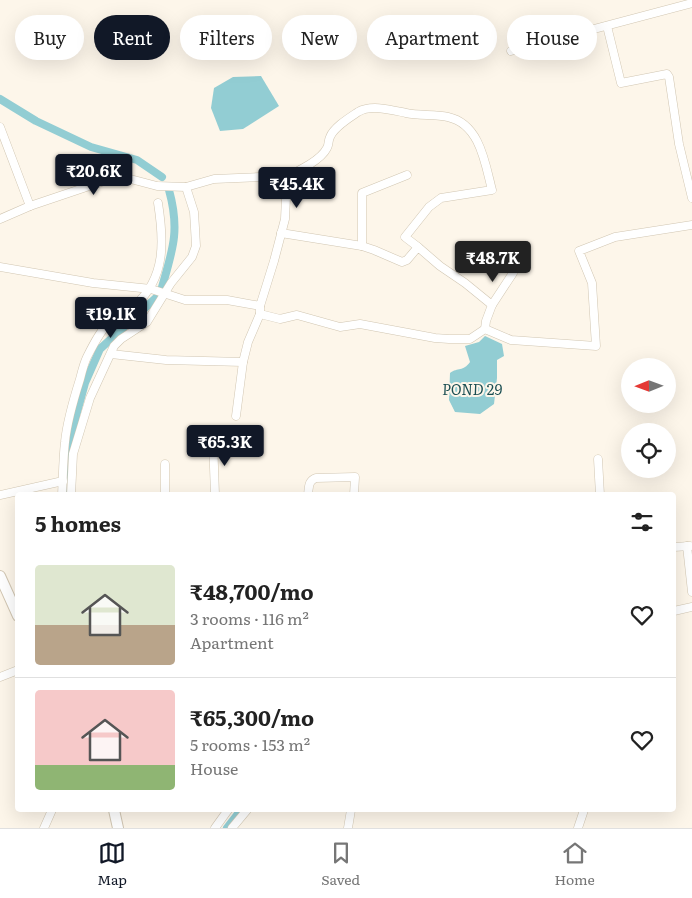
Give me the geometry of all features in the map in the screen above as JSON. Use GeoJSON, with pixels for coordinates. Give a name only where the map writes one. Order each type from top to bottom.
{"type":"FeatureCollection","features":[{"type":"Feature","properties":{"kind":"main road"},"geometry":{"type":"LineString","coordinates":[[0,576],[15,609]]}},
{"type":"Feature","properties":{"kind":"main road"},"geometry":{"type":"LineString","coordinates":[[114,812],[118,828]]}},
{"type":"Feature","properties":{"kind":"street"},"geometry":{"type":"LineString","coordinates":[[597,29],[692,4]]}},
{"type":"Feature","properties":{"kind":"street"},"geometry":{"type":"LineString","coordinates":[[607,26],[621,83],[667,74],[669,76],[680,144],[692,198]]}},
{"type":"Feature","properties":{"kind":"street"},"geometry":{"type":"LineString","coordinates":[[0,219],[30,206],[119,176],[157,186],[186,187],[214,179],[287,176],[306,168],[327,150],[330,136],[344,122],[360,111],[373,108],[416,115],[446,116],[459,120],[480,144],[492,190],[441,198],[429,207],[405,237],[492,305]]}},
{"type":"Feature","properties":{"kind":"street"},"geometry":{"type":"LineString","coordinates":[[0,127],[30,206]]}},
{"type":"Feature","properties":{"kind":"street"},"geometry":{"type":"LineString","coordinates":[[362,246],[362,193],[407,175]]}},
{"type":"Feature","properties":{"kind":"street"},"geometry":{"type":"LineString","coordinates":[[236,416],[243,362],[260,310],[285,219],[287,176]]}},
{"type":"Feature","properties":{"kind":"street"},"geometry":{"type":"LineString","coordinates":[[71,492],[73,454],[90,398],[114,346],[121,339],[147,322],[192,257],[196,246],[194,212],[186,187]]}},
{"type":"Feature","properties":{"kind":"street"},"geometry":{"type":"LineString","coordinates":[[62,492],[66,440],[76,390],[86,358],[110,320],[135,305],[150,289],[158,272],[162,249],[162,229],[158,203]]}},
{"type":"Feature","properties":{"kind":"street"},"geometry":{"type":"LineString","coordinates":[[486,329],[510,340],[596,346],[592,283],[580,251],[615,237],[692,225]]}},
{"type":"Feature","properties":{"kind":"street"},"geometry":{"type":"LineString","coordinates":[[281,233],[362,246],[402,262],[407,260],[418,247]]}},
{"type":"Feature","properties":{"kind":"street"},"geometry":{"type":"LineString","coordinates":[[0,267],[93,283],[150,289],[185,300],[226,300],[260,310],[280,319],[297,315],[340,326],[360,324],[449,339],[470,339],[486,329]]}},
{"type":"Feature","properties":{"kind":"street"},"geometry":{"type":"LineString","coordinates":[[486,329],[486,321],[492,305],[513,274]]}},
{"type":"Feature","properties":{"kind":"street"},"geometry":{"type":"LineString","coordinates":[[111,354],[166,360],[243,362]]}},
{"type":"Feature","properties":{"kind":"street"},"geometry":{"type":"LineString","coordinates":[[213,440],[215,492]]}},
{"type":"Feature","properties":{"kind":"street"},"geometry":{"type":"LineString","coordinates":[[598,459],[600,492]]}},
{"type":"Feature","properties":{"kind":"street"},"geometry":{"type":"LineString","coordinates":[[164,464],[165,492]]}},
{"type":"Feature","properties":{"kind":"street"},"geometry":{"type":"LineString","coordinates":[[308,492],[311,480],[316,478],[355,477],[354,492]]}},
{"type":"Feature","properties":{"kind":"street"},"geometry":{"type":"LineString","coordinates":[[0,495],[63,482]]}},
{"type":"Feature","properties":{"kind":"street"},"geometry":{"type":"LineString","coordinates":[[676,547],[690,546],[692,592]]}},
{"type":"Feature","properties":{"kind":"street"},"geometry":{"type":"LineString","coordinates":[[676,611],[692,607]]}},
{"type":"Feature","properties":{"kind":"street"},"geometry":{"type":"LineString","coordinates":[[0,677],[15,671]]}},
{"type":"Feature","properties":{"kind":"street"},"geometry":{"type":"LineString","coordinates":[[44,828],[50,812]]}},
{"type":"Feature","properties":{"kind":"street"},"geometry":{"type":"LineString","coordinates":[[216,828],[227,812]]}},
{"type":"Feature","properties":{"kind":"street"},"geometry":{"type":"LineString","coordinates":[[232,828],[245,812]]}},
{"type":"Feature","properties":{"kind":"street"},"geometry":{"type":"LineString","coordinates":[[348,828],[351,812]]}},
{"type":"Feature","properties":{"kind":"street"},"geometry":{"type":"LineString","coordinates":[[578,828],[583,812]]}},
{"type":"Feature","properties":{"kind":"water"},"geometry":{"type":"Polygon","coordinates":[[[261,76],[279,106],[243,129],[220,131],[211,108],[214,88],[233,77],[261,76]]]}},
{"type":"Feature","properties":{"kind":"water","name":"POND 29"},"geometry":{"type":"Polygon","coordinates":[[[485,336],[502,344],[504,356],[497,360],[494,404],[480,414],[455,412],[449,400],[450,373],[465,367],[470,362],[465,346],[479,342],[485,336]]]}},
{"type":"Feature","properties":{"kind":"waterway"},"geometry":{"type":"LineString","coordinates":[[0,99],[36,121],[91,147],[137,160],[162,177]]}},
{"type":"Feature","properties":{"kind":"waterway"},"geometry":{"type":"LineString","coordinates":[[162,287],[172,250],[175,228],[169,190]]}},
{"type":"Feature","properties":{"kind":"waterway"},"geometry":{"type":"LineString","coordinates":[[68,489],[69,459],[76,416],[85,383],[100,349],[158,296]]}},
{"type":"Feature","properties":{"kind":"waterway"},"geometry":{"type":"LineString","coordinates":[[227,828],[239,812]]}}]}
